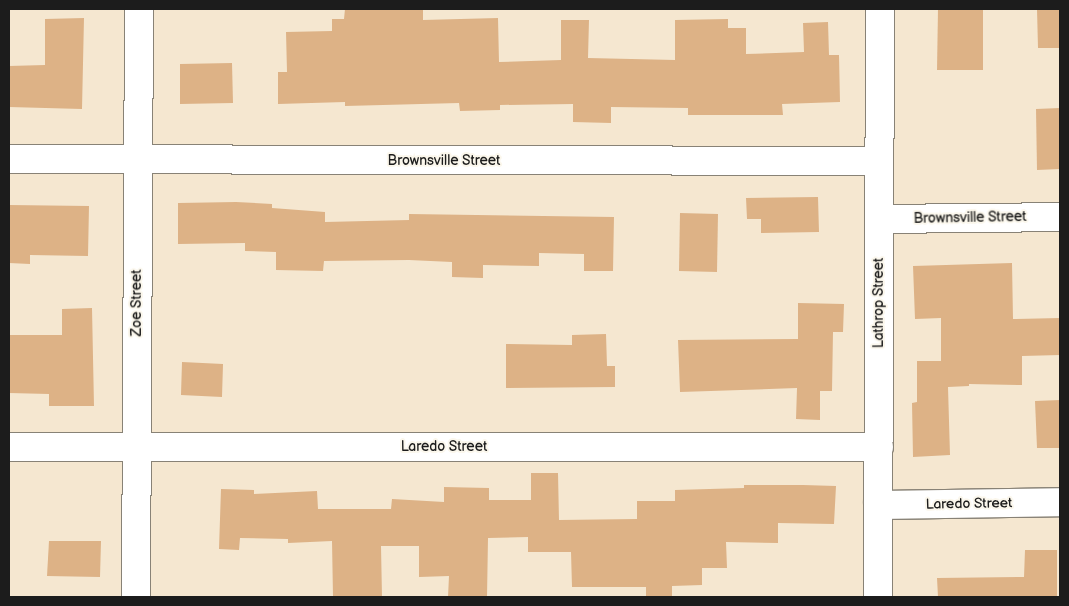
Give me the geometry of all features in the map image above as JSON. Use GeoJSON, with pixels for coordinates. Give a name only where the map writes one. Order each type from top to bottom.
{"type":"FeatureCollection","features":[{"type":"Feature","properties":{"kind":"street","name":"Zoe Street"},"geometry":{"type":"LineString","coordinates":[[136,597],[139,9]]}},
{"type":"Feature","properties":{"kind":"street","name":"Lathrop Street"},"geometry":{"type":"LineString","coordinates":[[878,597],[880,9]]}},
{"type":"Feature","properties":{"kind":"street","name":"Brownsville Street"},"geometry":{"type":"LineString","coordinates":[[9,159],[879,161]]}},
{"type":"Feature","properties":{"kind":"street","name":"Brownsville Street"},"geometry":{"type":"LineString","coordinates":[[879,220],[1060,217]]}},
{"type":"Feature","properties":{"kind":"street","name":"Laredo Street"},"geometry":{"type":"LineString","coordinates":[[9,447],[878,447]]}},
{"type":"Feature","properties":{"kind":"street","name":"Laredo Street"},"geometry":{"type":"LineString","coordinates":[[878,505],[1060,502]]}},
{"type":"Feature","properties":{"kind":"building"},"geometry":{"type":"Polygon","coordinates":[[[345,9],[423,9],[423,20],[498,18],[499,62],[561,60],[561,20],[589,20],[588,58],[675,60],[675,20],[728,19],[728,28],[746,28],[746,54],[804,52],[803,23],[828,22],[829,55],[839,55],[840,102],[782,104],[783,115],[688,115],[688,108],[611,107],[611,123],[573,122],[573,104],[500,105],[500,110],[460,111],[459,103],[345,106],[345,102],[278,104],[278,72],[287,72],[286,32],[332,31],[332,19],[344,19],[345,9]]]}},
{"type":"Feature","properties":{"kind":"building"},"geometry":{"type":"Polygon","coordinates":[[[938,9],[983,9],[983,70],[937,70],[938,9]]]}},
{"type":"Feature","properties":{"kind":"building"},"geometry":{"type":"Polygon","coordinates":[[[1037,9],[1060,9],[1060,48],[1038,48],[1037,9]]]}},
{"type":"Feature","properties":{"kind":"building"},"geometry":{"type":"Polygon","coordinates":[[[84,18],[82,109],[9,107],[9,66],[45,65],[45,19],[84,18]]]}},
{"type":"Feature","properties":{"kind":"building"},"geometry":{"type":"Polygon","coordinates":[[[232,63],[233,103],[180,104],[180,64],[232,63]]]}},
{"type":"Feature","properties":{"kind":"building"},"geometry":{"type":"Polygon","coordinates":[[[1060,108],[1060,169],[1037,170],[1036,109],[1060,108]]]}},
{"type":"Feature","properties":{"kind":"building"},"geometry":{"type":"Polygon","coordinates":[[[818,197],[819,232],[761,233],[761,219],[747,219],[746,198],[818,197]]]}},
{"type":"Feature","properties":{"kind":"building"},"geometry":{"type":"Polygon","coordinates":[[[236,202],[272,204],[272,208],[325,212],[325,222],[409,220],[409,214],[614,217],[613,271],[584,271],[584,254],[539,253],[539,266],[483,265],[483,278],[452,277],[452,262],[409,260],[324,261],[323,271],[276,270],[276,252],[245,251],[245,243],[178,244],[178,203],[236,202]]]}},
{"type":"Feature","properties":{"kind":"building"},"geometry":{"type":"Polygon","coordinates":[[[9,205],[89,206],[88,256],[30,255],[30,264],[9,263],[9,205]]]}},
{"type":"Feature","properties":{"kind":"building"},"geometry":{"type":"Polygon","coordinates":[[[680,213],[718,214],[717,272],[679,271],[680,213]]]}},
{"type":"Feature","properties":{"kind":"building"},"geometry":{"type":"Polygon","coordinates":[[[1012,263],[1013,319],[1060,318],[1060,355],[1022,356],[1022,385],[969,384],[969,386],[948,387],[950,455],[913,457],[912,403],[917,402],[917,361],[941,361],[941,318],[915,319],[913,266],[1012,263]]]}},
{"type":"Feature","properties":{"kind":"building"},"geometry":{"type":"Polygon","coordinates":[[[798,303],[844,304],[843,332],[833,332],[832,391],[820,391],[820,420],[796,419],[797,388],[680,392],[678,340],[798,339],[798,303]]]}},
{"type":"Feature","properties":{"kind":"building"},"geometry":{"type":"Polygon","coordinates":[[[92,308],[94,406],[49,406],[49,394],[9,393],[9,335],[62,335],[62,309],[92,308]]]}},
{"type":"Feature","properties":{"kind":"building"},"geometry":{"type":"Polygon","coordinates":[[[606,334],[607,366],[615,366],[615,387],[506,388],[506,344],[572,345],[572,335],[606,334]]]}},
{"type":"Feature","properties":{"kind":"building"},"geometry":{"type":"Polygon","coordinates":[[[182,362],[223,364],[222,397],[181,395],[182,362]]]}},
{"type":"Feature","properties":{"kind":"building"},"geometry":{"type":"Polygon","coordinates":[[[1060,400],[1060,448],[1037,448],[1035,401],[1060,400]]]}},
{"type":"Feature","properties":{"kind":"building"},"geometry":{"type":"Polygon","coordinates":[[[531,473],[558,473],[559,520],[637,519],[637,501],[675,501],[675,490],[744,488],[744,485],[803,485],[836,486],[834,524],[778,523],[778,543],[726,542],[727,568],[702,568],[702,585],[672,586],[672,597],[646,597],[646,587],[572,587],[571,552],[528,552],[528,537],[488,538],[487,597],[448,597],[449,576],[419,577],[419,546],[381,546],[382,597],[333,597],[332,541],[288,543],[288,539],[240,538],[239,550],[219,549],[221,489],[254,490],[254,494],[317,491],[318,509],[391,509],[392,499],[444,502],[444,487],[489,488],[489,500],[531,500],[531,473]]]}},
{"type":"Feature","properties":{"kind":"building"},"geometry":{"type":"Polygon","coordinates":[[[49,541],[101,541],[100,577],[47,576],[49,541]]]}},
{"type":"Feature","properties":{"kind":"building"},"geometry":{"type":"Polygon","coordinates":[[[1025,550],[1057,550],[1057,597],[938,597],[937,578],[1024,577],[1025,550]]]}}]}
